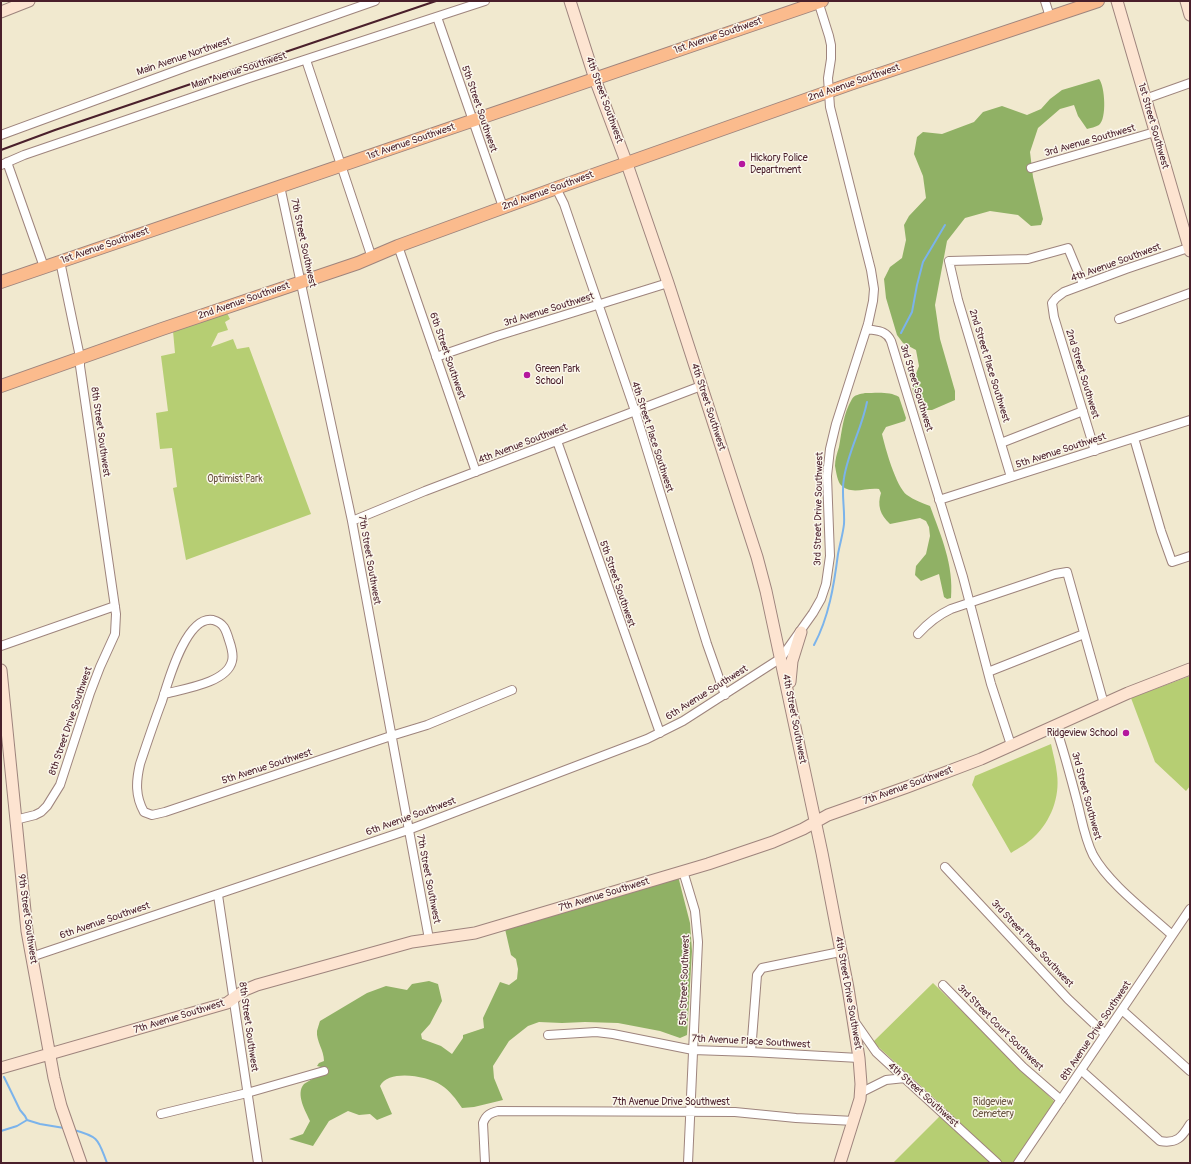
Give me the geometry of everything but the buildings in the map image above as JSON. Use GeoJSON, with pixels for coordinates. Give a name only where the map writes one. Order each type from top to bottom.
{"type":"FeatureCollection","features":[{"type":"Feature","properties":{"kind":"main road","name":"1st Avenue Southwest"},"geometry":{"type":"LineString","coordinates":[[1,282],[819,1]]}},
{"type":"Feature","properties":{"kind":"main road","name":"2nd Avenue Southwest"},"geometry":{"type":"LineString","coordinates":[[1,386],[80,357],[372,258],[398,246],[503,207],[828,92],[1098,1]]}},
{"type":"Feature","properties":{"kind":"street"},"geometry":{"type":"LineString","coordinates":[[1,12],[29,1]]}},
{"type":"Feature","properties":{"kind":"street","name":"Main Avenue Northwest"},"geometry":{"type":"LineString","coordinates":[[1,135],[189,66],[375,1]]}},
{"type":"Feature","properties":{"kind":"street","name":"Main Avenue Southwest"},"geometry":{"type":"LineString","coordinates":[[4,164],[24,155],[179,102],[485,1]]}},
{"type":"Feature","properties":{"kind":"street","name":"4th Street Southwest"},"geometry":{"type":"LineString","coordinates":[[570,1],[595,79],[627,164],[668,283],[757,557],[781,658],[815,822]]}},
{"type":"Feature","properties":{"kind":"street"},"geometry":{"type":"LineString","coordinates":[[819,1],[831,46],[831,59],[828,78],[830,107],[873,277],[873,301],[867,329]]}},
{"type":"Feature","properties":{"kind":"street"},"geometry":{"type":"LineString","coordinates":[[1045,1],[1050,17]]}},
{"type":"Feature","properties":{"kind":"street","name":"1st Street Southwest"},"geometry":{"type":"LineString","coordinates":[[1117,1],[1190,248]]}},
{"type":"Feature","properties":{"kind":"street"},"geometry":{"type":"LineString","coordinates":[[1186,1],[1190,14]]}},
{"type":"Feature","properties":{"kind":"street","name":"5th Street Southwest"},"geometry":{"type":"LineString","coordinates":[[437,17],[503,207]]}},
{"type":"Feature","properties":{"kind":"street"},"geometry":{"type":"LineString","coordinates":[[306,60],[340,166],[372,258]]}},
{"type":"Feature","properties":{"kind":"street"},"geometry":{"type":"LineString","coordinates":[[1145,98],[1190,83]]}},
{"type":"Feature","properties":{"kind":"street","name":"3rd Avenue Southwest"},"geometry":{"type":"LineString","coordinates":[[1031,168],[1155,132]]}},
{"type":"Feature","properties":{"kind":"street"},"geometry":{"type":"LineString","coordinates":[[4,164],[44,267]]}},
{"type":"Feature","properties":{"kind":"street","name":"7th Street Southwest"},"geometry":{"type":"LineString","coordinates":[[280,186],[302,282],[306,307],[352,521],[429,939]]}},
{"type":"Feature","properties":{"kind":"street","name":"4th Street Place Southwest"},"geometry":{"type":"LineString","coordinates":[[556,188],[564,204],[597,305],[635,411],[724,695]]}},
{"type":"Feature","properties":{"kind":"street","name":"6th Street Southwest"},"geometry":{"type":"LineString","coordinates":[[398,246],[476,472]]}},
{"type":"Feature","properties":{"kind":"street","name":"2nd Street Place Southwest"},"geometry":{"type":"LineString","coordinates":[[1011,477],[958,300],[949,261],[1028,259],[1068,248],[1084,284]]}},
{"type":"Feature","properties":{"kind":"street","name":"4th Avenue Southwest"},"geometry":{"type":"LineString","coordinates":[[1052,303],[1061,294],[1084,284],[1190,248]]}},
{"type":"Feature","properties":{"kind":"street","name":"8th Street Southwest"},"geometry":{"type":"LineString","coordinates":[[60,261],[80,357],[80,366],[115,606]]}},
{"type":"Feature","properties":{"kind":"street","name":"3rd Avenue Southwest"},"geometry":{"type":"LineString","coordinates":[[436,357],[465,346],[668,283]]}},
{"type":"Feature","properties":{"kind":"street"},"geometry":{"type":"LineString","coordinates":[[1119,319],[1190,293]]}},
{"type":"Feature","properties":{"kind":"street","name":"2nd Street Southwest"},"geometry":{"type":"LineString","coordinates":[[1052,303],[1054,317],[1095,450]]}},
{"type":"Feature","properties":{"kind":"street","name":"3rd Street Southwest"},"geometry":{"type":"LineString","coordinates":[[867,329],[883,332],[891,341],[970,601],[988,672],[1011,745]]}},
{"type":"Feature","properties":{"kind":"street","name":"3rd Street Drive Southwest"},"geometry":{"type":"LineString","coordinates":[[781,658],[801,632],[813,613],[821,599],[826,584],[830,556],[827,476],[830,449],[836,424],[867,329]]}},
{"type":"Feature","properties":{"kind":"street","name":"4th Avenue Southwest"},"geometry":{"type":"LineString","coordinates":[[352,521],[701,386]]}},
{"type":"Feature","properties":{"kind":"street"},"geometry":{"type":"LineString","coordinates":[[1001,443],[1083,411]]}},
{"type":"Feature","properties":{"kind":"street","name":"5th Avenue Southwest"},"geometry":{"type":"LineString","coordinates":[[939,500],[1190,420]]}},
{"type":"Feature","properties":{"kind":"street"},"geometry":{"type":"LineString","coordinates":[[1134,438],[1161,531],[1172,562],[1190,556]]}},
{"type":"Feature","properties":{"kind":"street","name":"5th Street Southwest"},"geometry":{"type":"LineString","coordinates":[[557,441],[660,733]]}},
{"type":"Feature","properties":{"kind":"street"},"geometry":{"type":"LineString","coordinates":[[918,634],[938,615],[970,601],[1055,574],[1067,572],[1104,704]]}},
{"type":"Feature","properties":{"kind":"street"},"geometry":{"type":"LineString","coordinates":[[1,646],[115,606]]}},
{"type":"Feature","properties":{"kind":"street","name":"8th Street Drive Southwest"},"geometry":{"type":"LineString","coordinates":[[15,820],[34,816],[41,812],[47,806],[60,784],[90,693],[115,634],[115,606]]}},
{"type":"Feature","properties":{"kind":"street","name":"5th Avenue Southwest"},"geometry":{"type":"LineString","coordinates":[[164,694],[219,677],[229,668],[233,653],[223,625],[209,620],[194,628],[179,653],[171,672],[143,753],[136,780],[136,792],[140,804],[144,812],[152,815],[427,725],[512,690]]}},
{"type":"Feature","properties":{"kind":"street"},"geometry":{"type":"LineString","coordinates":[[791,708],[791,668],[794,651],[801,632]]}},
{"type":"Feature","properties":{"kind":"street"},"geometry":{"type":"LineString","coordinates":[[988,672],[1084,634]]}},
{"type":"Feature","properties":{"kind":"street","name":"6th Avenue Southwest"},"geometry":{"type":"LineString","coordinates":[[31,957],[408,830],[660,733],[683,721],[781,658]]}},
{"type":"Feature","properties":{"kind":"street","name":"7th Avenue Southwest"},"geometry":{"type":"LineString","coordinates":[[1,1068],[156,1025],[227,1003],[234,1000],[245,990],[257,985],[380,950],[429,939],[456,937],[475,933],[683,871],[773,842],[803,830],[828,815],[981,759],[1055,725],[1190,669]]}},
{"type":"Feature","properties":{"kind":"street","name":"9th Street Southwest"},"geometry":{"type":"LineString","coordinates":[[1,670],[25,916],[31,957],[49,1055],[61,1106],[81,1163]]}},
{"type":"Feature","properties":{"kind":"street","name":"3rd Street Southwest"},"geometry":{"type":"LineString","coordinates":[[1055,725],[1061,742],[1085,835],[1093,855],[1100,866],[1120,887],[1172,935]]}},
{"type":"Feature","properties":{"kind":"street","name":"4th Street Drive Southwest"},"geometry":{"type":"LineString","coordinates":[[815,822],[854,1021],[861,1084],[860,1099],[840,1163]]}},
{"type":"Feature","properties":{"kind":"street","name":"3rd Street Place Southwest"},"geometry":{"type":"LineString","coordinates":[[945,867],[1068,999],[1105,1034]]}},
{"type":"Feature","properties":{"kind":"street","name":"5th Street Southwest"},"geometry":{"type":"LineString","coordinates":[[683,871],[695,911],[698,942],[689,1112],[688,1163]]}},
{"type":"Feature","properties":{"kind":"street","name":"8th Street Southwest"},"geometry":{"type":"LineString","coordinates":[[218,895],[258,1163]]}},
{"type":"Feature","properties":{"kind":"street","name":"8th Avenue Drive Southwest"},"geometry":{"type":"LineString","coordinates":[[1018,1163],[1082,1071],[1105,1034],[1190,909]]}},
{"type":"Feature","properties":{"kind":"street"},"geometry":{"type":"LineString","coordinates":[[751,1052],[757,974],[762,968],[840,952]]}},
{"type":"Feature","properties":{"kind":"street","name":"3rd Street Court Southwest"},"geometry":{"type":"LineString","coordinates":[[943,985],[1023,1067],[1061,1100]]}},
{"type":"Feature","properties":{"kind":"street"},"geometry":{"type":"LineString","coordinates":[[1122,1010],[1190,1071]]}},
{"type":"Feature","properties":{"kind":"street","name":"4th Street Southwest"},"geometry":{"type":"LineString","coordinates":[[854,1021],[871,1046],[997,1163]]}},
{"type":"Feature","properties":{"kind":"street","name":"7th Avenue Place Southwest"},"geometry":{"type":"LineString","coordinates":[[548,1035],[596,1032],[692,1050],[859,1058]]}},
{"type":"Feature","properties":{"kind":"street"},"geometry":{"type":"LineString","coordinates":[[161,1114],[247,1093],[324,1071]]}},
{"type":"Feature","properties":{"kind":"street"},"geometry":{"type":"LineString","coordinates":[[1082,1071],[1160,1141],[1169,1142],[1179,1138],[1190,1124]]}},
{"type":"Feature","properties":{"kind":"street"},"geometry":{"type":"LineString","coordinates":[[860,1093],[886,1080],[905,1078]]}},
{"type":"Feature","properties":{"kind":"street","name":"7th Avenue Drive Southwest"},"geometry":{"type":"LineString","coordinates":[[485,1163],[483,1123],[488,1114],[498,1111],[735,1112],[796,1118],[854,1121]]}},
{"type":"Feature","properties":{"kind":"green space"},"geometry":{"type":"Polygon","coordinates":[[[1099,79],[1103,88],[1104,110],[1102,122],[1099,125],[1087,129],[1078,116],[1074,105],[1060,109],[1038,128],[1030,152],[1033,177],[1043,219],[1041,225],[1031,226],[1018,215],[990,211],[965,218],[947,241],[935,305],[940,339],[955,391],[955,400],[932,410],[922,410],[913,392],[912,384],[919,366],[916,350],[903,343],[897,335],[886,298],[884,279],[890,267],[902,258],[906,240],[904,225],[909,216],[926,198],[923,176],[914,154],[917,137],[923,132],[942,134],[974,122],[983,112],[1002,106],[1027,115],[1041,109],[1050,99],[1062,90],[1099,79]]]}},
{"type":"Feature","properties":{"kind":"green space","name":"Optimist Park"},"geometry":{"type":"Polygon","coordinates":[[[227,313],[230,319],[225,322],[228,330],[218,333],[211,347],[233,339],[237,349],[249,347],[311,514],[186,560],[173,488],[177,487],[172,448],[160,449],[156,413],[168,411],[161,356],[175,353],[173,331],[227,313]]]}},
{"type":"Feature","properties":{"kind":"green space"},"geometry":{"type":"Polygon","coordinates":[[[865,393],[887,393],[899,397],[906,418],[905,421],[886,427],[882,434],[883,440],[895,476],[903,491],[921,503],[930,506],[949,562],[951,574],[951,598],[947,599],[944,597],[939,574],[921,581],[915,575],[916,566],[926,554],[930,536],[929,527],[926,521],[920,518],[890,524],[880,510],[879,502],[881,493],[879,489],[848,490],[839,482],[835,464],[845,417],[853,398],[857,395],[865,393]]]}},
{"type":"Feature","properties":{"kind":"green space"},"geometry":{"type":"Polygon","coordinates":[[[1190,676],[1190,786],[1186,791],[1155,762],[1131,698],[1190,676]]]}},
{"type":"Feature","properties":{"kind":"green space"},"geometry":{"type":"Polygon","coordinates":[[[1051,744],[1058,783],[1056,800],[1050,816],[1040,831],[1029,841],[1011,853],[972,785],[975,776],[1051,744]]]}},
{"type":"Feature","properties":{"kind":"green space"},"geometry":{"type":"Polygon","coordinates":[[[678,876],[690,923],[692,951],[687,1035],[680,1038],[660,1031],[618,1023],[539,1022],[528,1026],[509,1041],[493,1066],[494,1078],[503,1100],[474,1107],[462,1108],[447,1090],[435,1082],[418,1077],[391,1077],[380,1086],[392,1114],[377,1120],[370,1114],[359,1115],[348,1111],[329,1121],[313,1146],[289,1139],[303,1134],[310,1121],[301,1098],[304,1084],[329,1069],[317,1066],[319,1063],[324,1061],[317,1035],[320,1021],[367,993],[386,986],[407,990],[412,984],[429,981],[438,984],[442,1001],[430,1024],[421,1034],[422,1039],[441,1046],[452,1054],[463,1038],[463,1035],[484,1028],[483,1018],[500,982],[509,985],[517,979],[518,969],[516,959],[511,955],[505,929],[678,876]]]}},
{"type":"Feature","properties":{"kind":"green space","name":"Ridgeview Cemetery"},"geometry":{"type":"Polygon","coordinates":[[[933,983],[1055,1102],[1014,1163],[893,1163],[946,1109],[873,1042],[933,983]]]}},
{"type":"Feature","properties":{"kind":"waterway"},"geometry":{"type":"LineString","coordinates":[[901,333],[912,312],[923,262],[945,225]]}},
{"type":"Feature","properties":{"kind":"waterway"},"geometry":{"type":"LineString","coordinates":[[814,645],[824,623],[833,589],[844,524],[844,478],[867,402]]}},
{"type":"Feature","properties":{"kind":"waterway"},"geometry":{"type":"LineString","coordinates":[[4,1077],[20,1110],[27,1120]]}},
{"type":"Feature","properties":{"kind":"waterway"},"geometry":{"type":"LineString","coordinates":[[1,1131],[17,1126],[27,1120],[64,1128]]}},
{"type":"Feature","properties":{"kind":"waterway"},"geometry":{"type":"LineString","coordinates":[[74,1130],[89,1135],[97,1140],[107,1163]]}},
{"type":"Feature","properties":{"kind":"railway"},"geometry":{"type":"LineString","coordinates":[[1,150],[55,130],[436,1]]}},
{"type":"Feature","properties":{"kind":"place","name":"Hickory Police Department"},"geometry":{"type":"Point","coordinates":[742,164]}},
{"type":"Feature","properties":{"kind":"place","name":"Green Park School"},"geometry":{"type":"Point","coordinates":[527,375]}},
{"type":"Feature","properties":{"kind":"place","name":"Ridgeview School"},"geometry":{"type":"Point","coordinates":[1126,733]}}]}
